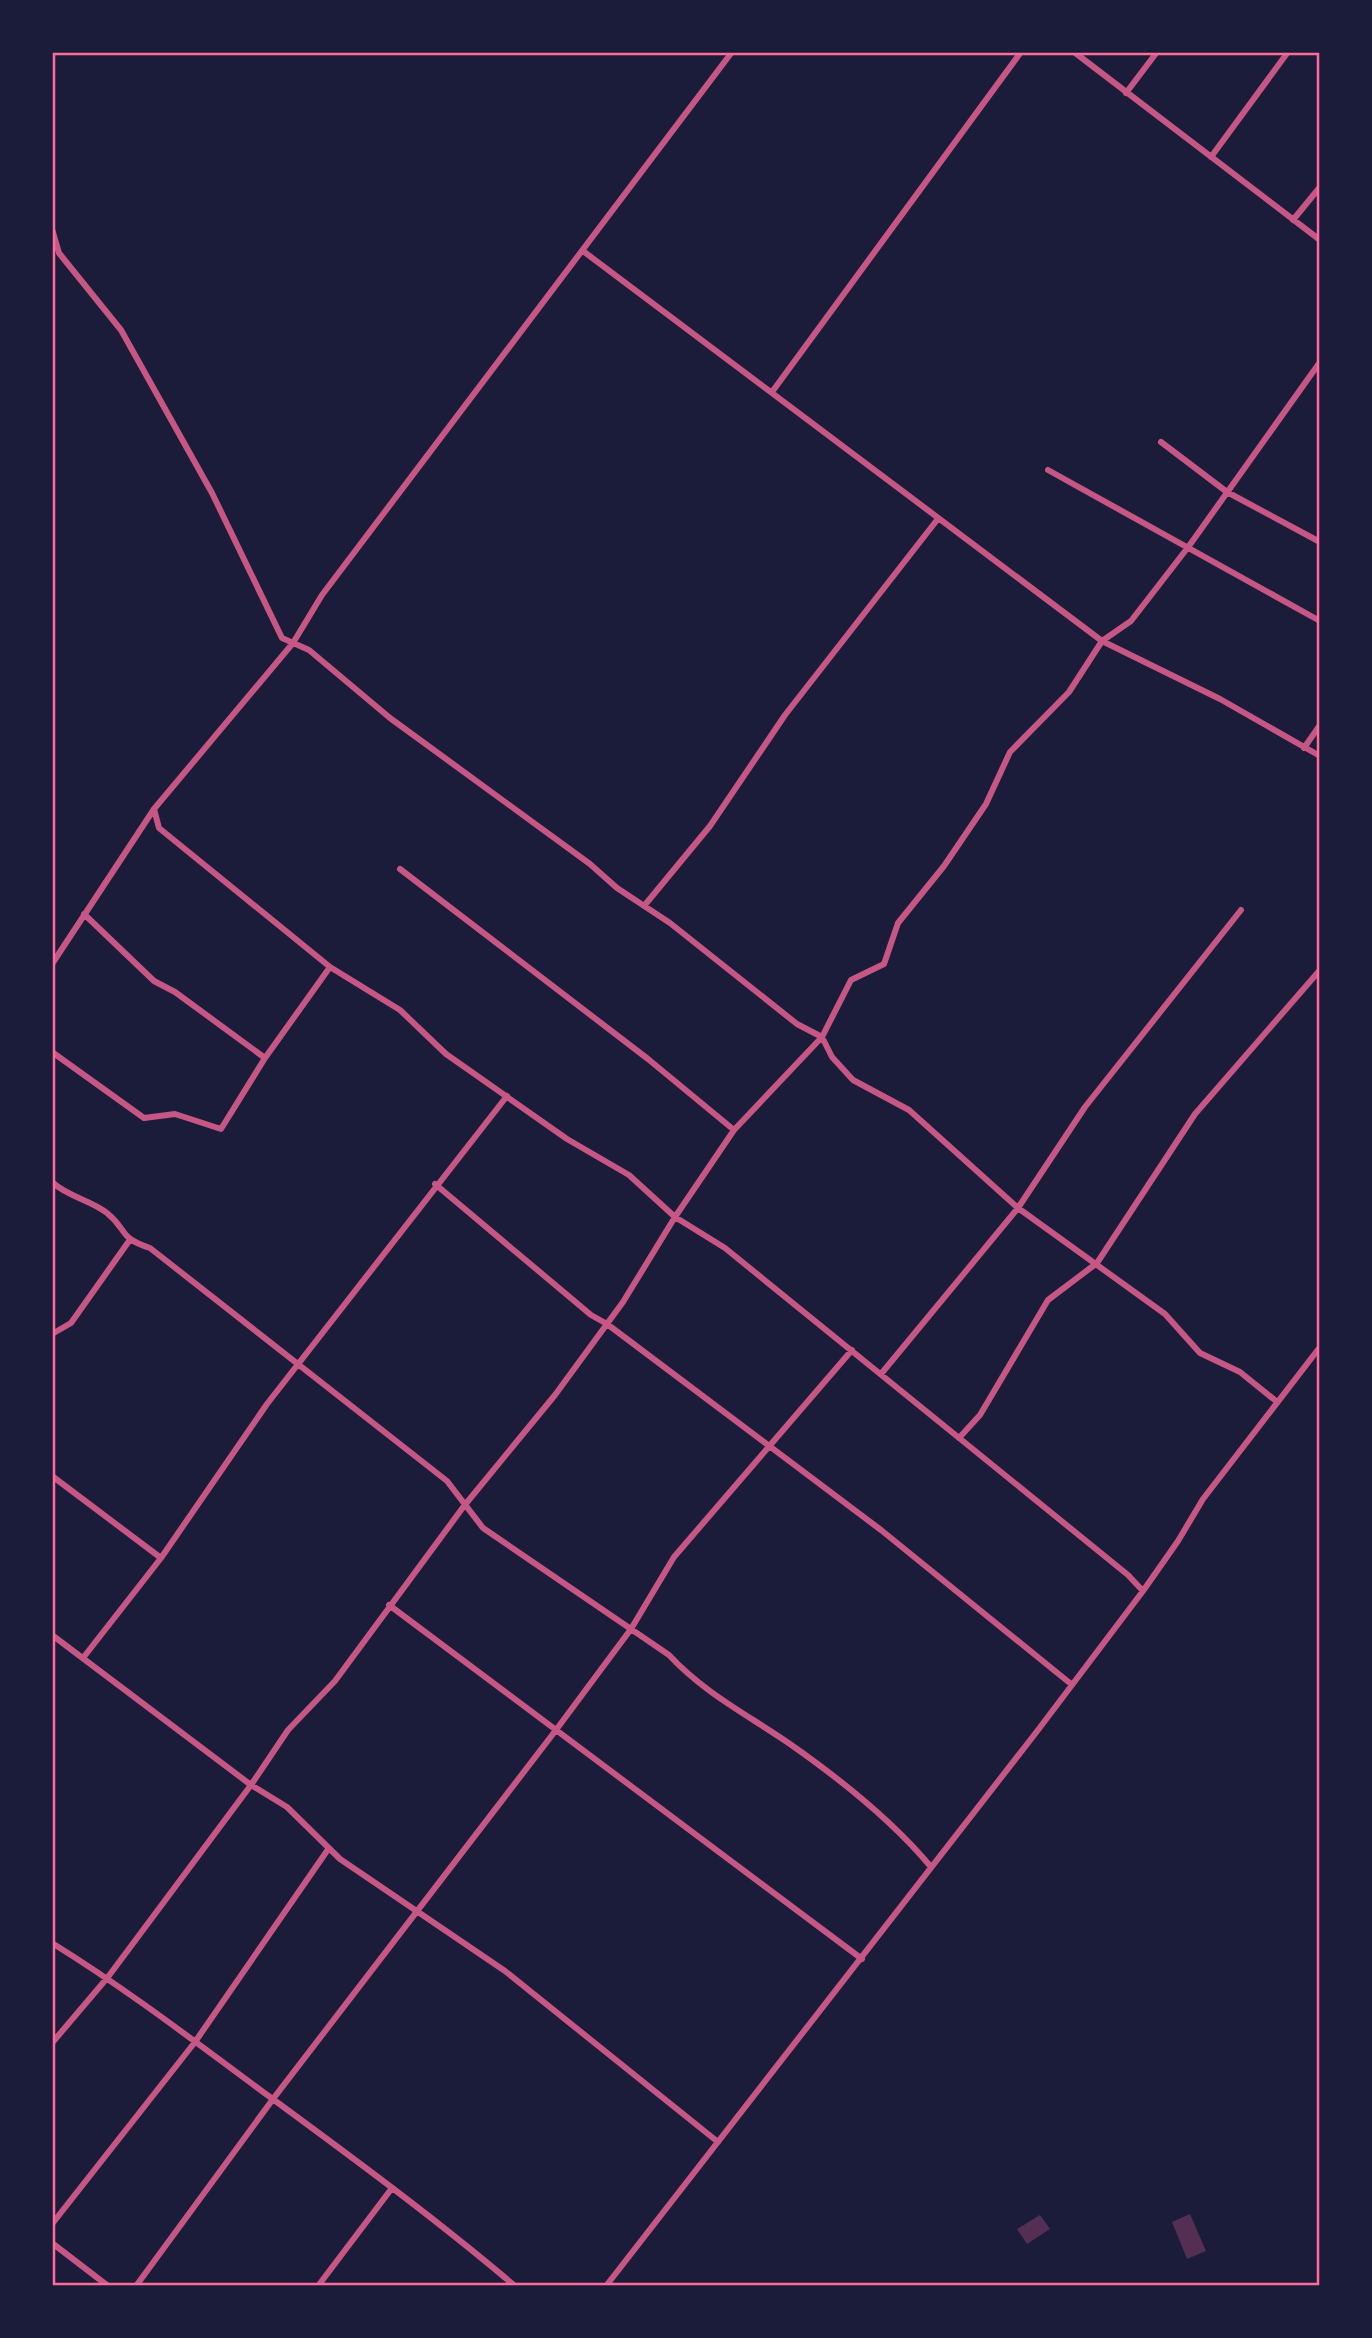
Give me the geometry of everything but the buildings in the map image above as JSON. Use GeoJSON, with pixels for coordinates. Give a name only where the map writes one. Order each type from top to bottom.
{"type":"FeatureCollection","features":[{"type":"Feature","properties":{"kind":"street"},"geometry":{"type":"LineString","coordinates":[[52,964],[154,809],[293,643],[322,595],[732,52]]}},
{"type":"Feature","properties":{"kind":"street"},"geometry":{"type":"LineString","coordinates":[[772,392],[1021,52]]}},
{"type":"Feature","properties":{"kind":"street"},"geometry":{"type":"LineString","coordinates":[[1074,52],[1320,240]]}},
{"type":"Feature","properties":{"kind":"street"},"geometry":{"type":"LineString","coordinates":[[1126,93],[1157,52]]}},
{"type":"Feature","properties":{"kind":"street"},"geometry":{"type":"LineString","coordinates":[[1211,157],[1288,52]]}},
{"type":"Feature","properties":{"kind":"street"},"geometry":{"type":"LineString","coordinates":[[1293,220],[1320,187]]}},
{"type":"Feature","properties":{"kind":"street"},"geometry":{"type":"LineString","coordinates":[[52,229],[59,253],[121,330],[212,493],[282,638],[309,650],[390,718],[644,906],[797,1024],[822,1037],[832,1057],[853,1080],[909,1110],[1018,1208],[1165,1314],[1200,1353],[1240,1372],[1276,1401]]}},
{"type":"Feature","properties":{"kind":"street"},"geometry":{"type":"LineString","coordinates":[[583,251],[937,520],[1102,641],[1220,699],[1320,756]]}},
{"type":"Feature","properties":{"kind":"street"},"geometry":{"type":"LineString","coordinates":[[52,2043],[108,1977],[251,1785],[288,1730],[335,1681],[464,1506],[555,1395],[607,1324],[734,1130],[822,1037],[851,980],[884,964],[898,923],[944,866],[986,804],[1010,752],[1069,692],[1102,641],[1131,621],[1189,546],[1320,362]]}},
{"type":"Feature","properties":{"kind":"street"},"geometry":{"type":"LineString","coordinates":[[1161,442],[1227,492],[1320,542]]}},
{"type":"Feature","properties":{"kind":"street"},"geometry":{"type":"LineString","coordinates":[[1048,470],[1320,621]]}},
{"type":"Feature","properties":{"kind":"street"},"geometry":{"type":"LineString","coordinates":[[644,906],[710,826],[785,715],[937,520]]}},
{"type":"Feature","properties":{"kind":"street"},"geometry":{"type":"LineString","coordinates":[[1304,748],[1320,725]]}},
{"type":"Feature","properties":{"kind":"street"},"geometry":{"type":"LineString","coordinates":[[154,809],[159,828],[330,967],[400,1010],[446,1054],[567,1139],[629,1175],[675,1217],[725,1248],[1128,1575],[1143,1591]]}},
{"type":"Feature","properties":{"kind":"street"},"geometry":{"type":"LineString","coordinates":[[400,869],[648,1059],[734,1130]]}},
{"type":"Feature","properties":{"kind":"street"},"geometry":{"type":"LineString","coordinates":[[881,1374],[1018,1208],[1085,1107],[1241,910]]}},
{"type":"Feature","properties":{"kind":"street"},"geometry":{"type":"LineString","coordinates":[[84,914],[154,981],[175,992],[265,1058]]}},
{"type":"Feature","properties":{"kind":"street"},"geometry":{"type":"LineString","coordinates":[[52,1052],[144,1118],[175,1114],[221,1129],[265,1058],[330,967]]}},
{"type":"Feature","properties":{"kind":"street"},"geometry":{"type":"LineString","coordinates":[[959,1438],[980,1415],[1048,1300],[1097,1263],[1195,1114],[1320,970]]}},
{"type":"Feature","properties":{"kind":"street"},"geometry":{"type":"LineString","coordinates":[[83,1658],[161,1558],[267,1404],[299,1366],[435,1184],[507,1096]]}},
{"type":"Feature","properties":{"kind":"street"},"geometry":{"type":"LineString","coordinates":[[52,1182],[61,1190],[107,1213],[129,1241],[150,1248],[447,1481],[483,1528],[669,1655],[692,1680],[791,1745],[907,1838],[931,1867]]}},
{"type":"Feature","properties":{"kind":"street"},"geometry":{"type":"LineString","coordinates":[[435,1184],[591,1315],[607,1324],[881,1530],[1071,1684]]}},
{"type":"Feature","properties":{"kind":"street"},"geometry":{"type":"LineString","coordinates":[[52,1334],[71,1323],[129,1241]]}},
{"type":"Feature","properties":{"kind":"street"},"geometry":{"type":"LineString","coordinates":[[606,2286],[862,1959],[1143,1591],[1203,1499],[1320,1347]]}},
{"type":"Feature","properties":{"kind":"street"},"geometry":{"type":"LineString","coordinates":[[136,2286],[273,2099],[418,1913],[631,1629],[674,1557],[852,1350]]}},
{"type":"Feature","properties":{"kind":"street"},"geometry":{"type":"LineString","coordinates":[[52,1476],[161,1558]]}},
{"type":"Feature","properties":{"kind":"street"},"geometry":{"type":"LineString","coordinates":[[389,1605],[862,1959]]}},
{"type":"Feature","properties":{"kind":"street"},"geometry":{"type":"LineString","coordinates":[[52,1635],[251,1785],[286,1807],[340,1859],[505,1971],[718,2142]]}},
{"type":"Feature","properties":{"kind":"street"},"geometry":{"type":"LineString","coordinates":[[52,2224],[195,2042],[329,1848]]}},
{"type":"Feature","properties":{"kind":"street"},"geometry":{"type":"LineString","coordinates":[[52,1943],[108,1977],[273,2099],[392,2188],[515,2286]]}},
{"type":"Feature","properties":{"kind":"street"},"geometry":{"type":"LineString","coordinates":[[318,2286],[392,2188]]}},
{"type":"Feature","properties":{"kind":"street"},"geometry":{"type":"LineString","coordinates":[[52,2243],[108,2286]]}}]}
